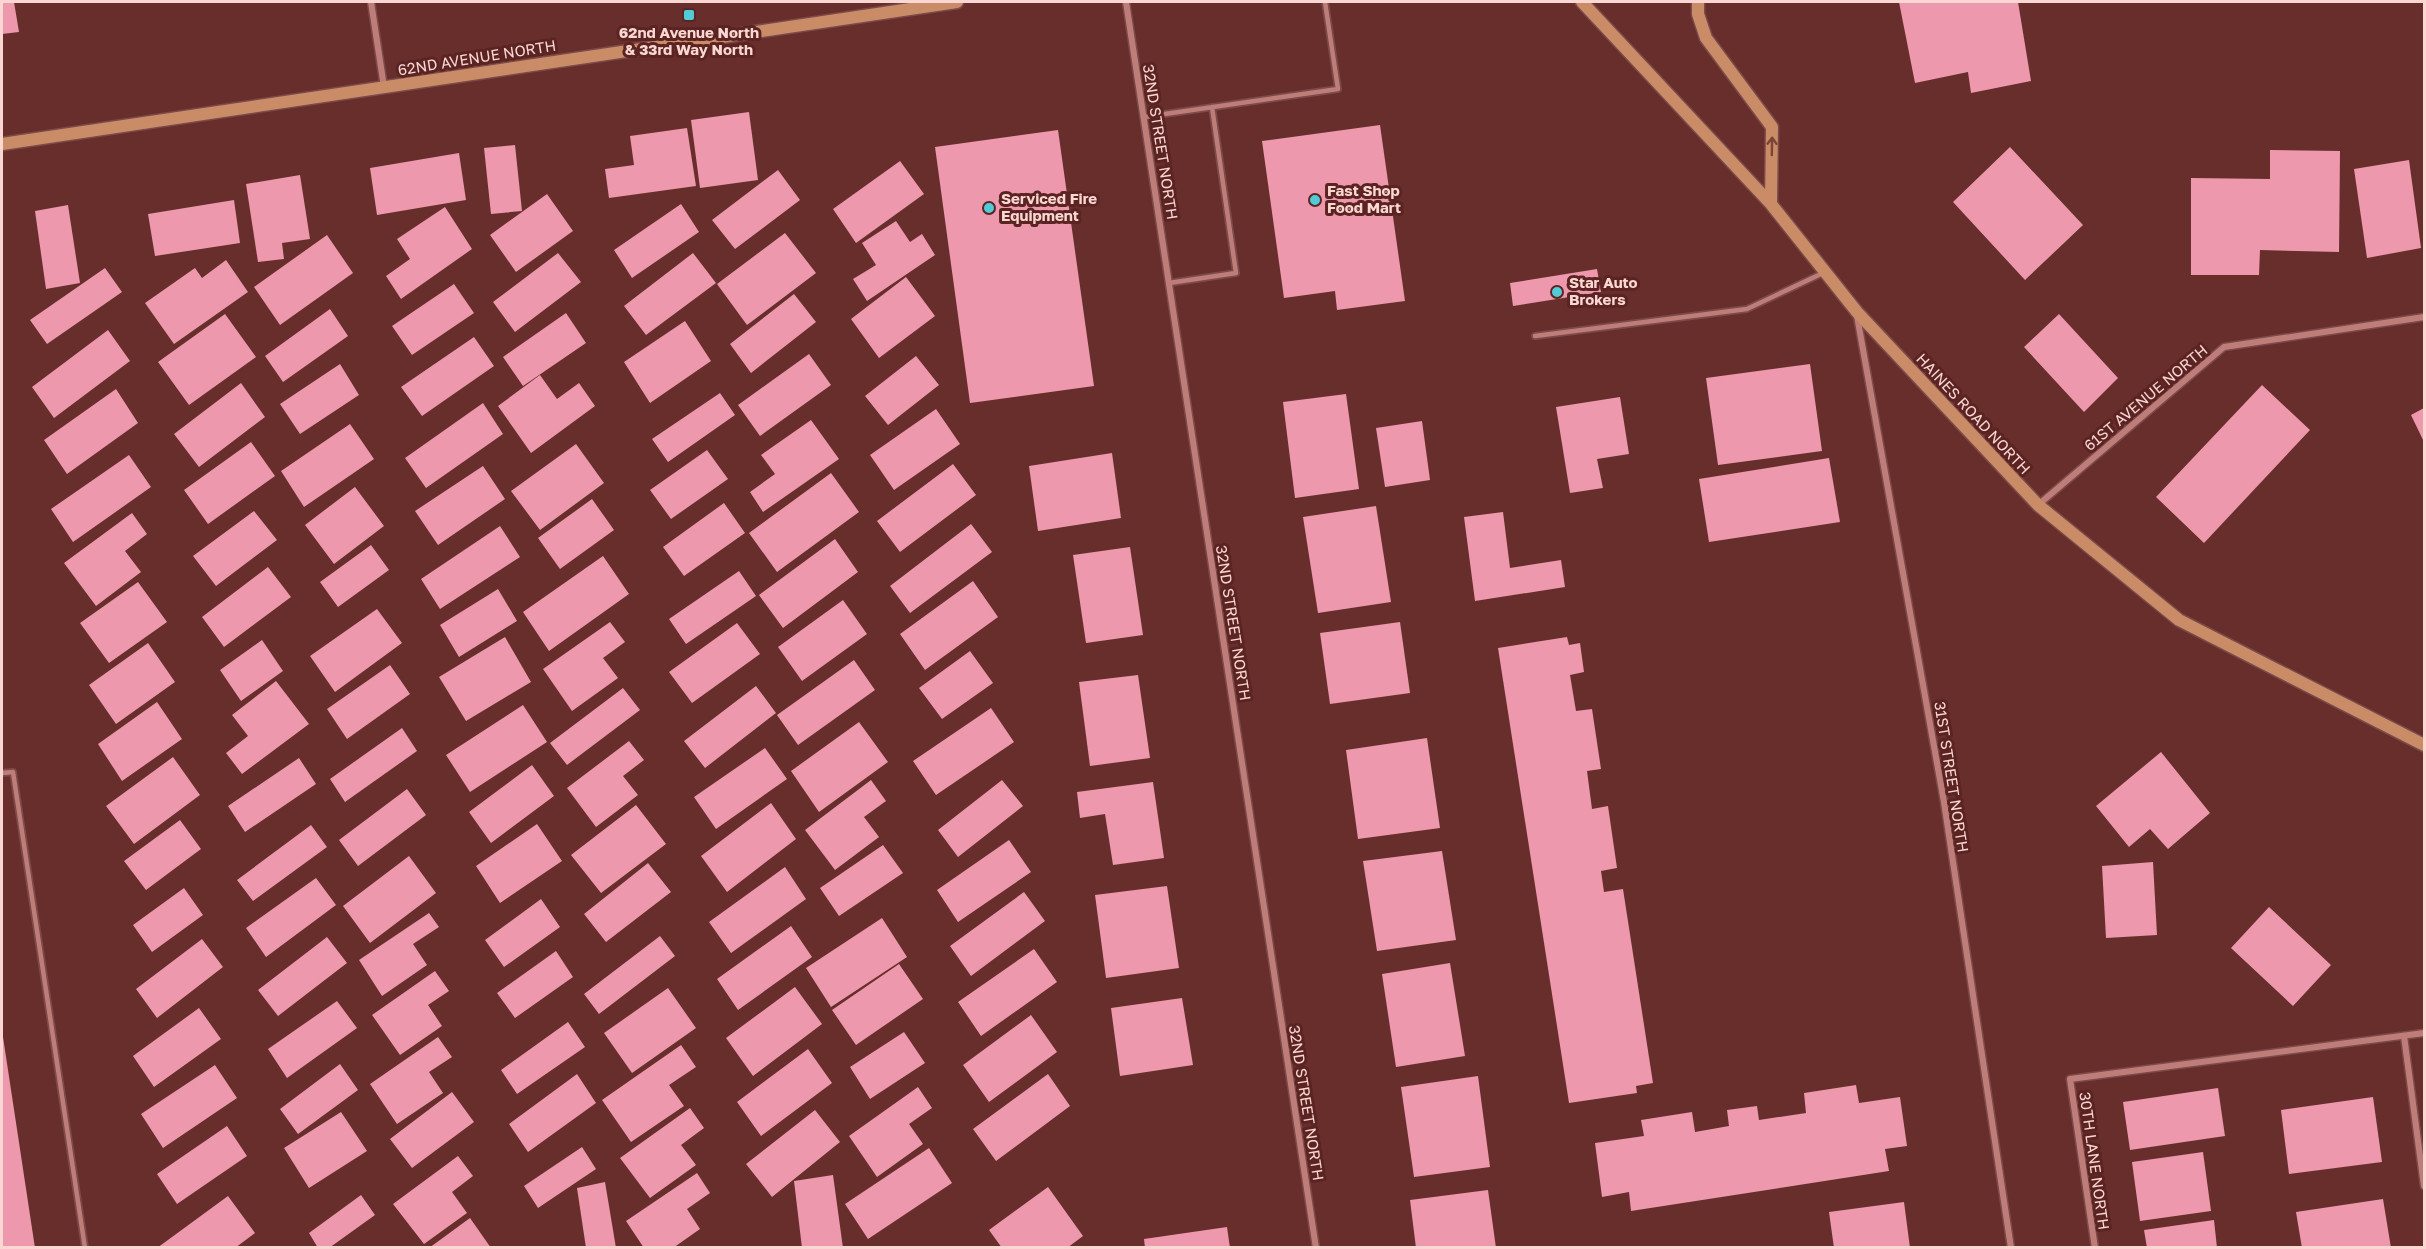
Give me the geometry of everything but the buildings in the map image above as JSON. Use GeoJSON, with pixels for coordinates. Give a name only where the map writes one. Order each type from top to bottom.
{"type":"FeatureCollection","features":[{"type":"Feature","properties":{"kind":"street"},"geometry":{"type":"LineString","coordinates":[[372,2],[384,87]]}},
{"type":"Feature","properties":{"kind":"street","name":"62ND AVENUE NORTH"},"geometry":{"type":"LineString","coordinates":[[2,144],[957,2]]}},
{"type":"Feature","properties":{"kind":"street","name":"32ND STREET NORTH"},"geometry":{"type":"LineString","coordinates":[[1126,2],[1316,1248]]}},
{"type":"Feature","properties":{"kind":"street","name":"HAINES ROAD NORTH"},"geometry":{"type":"LineString","coordinates":[[1582,2],[1771,204],[1823,273],[1857,312],[2038,505],[2179,620],[2424,745]]}},
{"type":"Feature","properties":{"kind":"street"},"geometry":{"type":"LineString","coordinates":[[1698,2],[1698,14],[1706,38],[1772,127],[1771,204]]}},
{"type":"Feature","properties":{"kind":"street","name":"31ST STREET NORTH"},"geometry":{"type":"LineString","coordinates":[[1857,312],[1944,802],[2011,1248]]}},
{"type":"Feature","properties":{"kind":"street","name":"61ST AVENUE NORTH"},"geometry":{"type":"LineString","coordinates":[[2038,505],[2224,347],[2424,317]]}},
{"type":"Feature","properties":{"kind":"street"},"geometry":{"type":"LineString","coordinates":[[2424,1034],[2404,1036],[2424,1186]]}},
{"type":"Feature","properties":{"kind":"street","name":"30TH LANE NORTH"},"geometry":{"type":"LineString","coordinates":[[2095,1248],[2070,1078],[2404,1036]]}},
{"type":"Feature","properties":{"kind":"lane"},"geometry":{"type":"LineString","coordinates":[[1144,117],[1338,89],[1325,2]]}},
{"type":"Feature","properties":{"kind":"lane"},"geometry":{"type":"LineString","coordinates":[[1169,283],[1236,273],[1212,107]]}},
{"type":"Feature","properties":{"kind":"lane"},"geometry":{"type":"LineString","coordinates":[[1535,336],[1747,309],[1823,273]]}},
{"type":"Feature","properties":{"kind":"lane"},"geometry":{"type":"LineString","coordinates":[[2,773],[13,772],[85,1248]]}},
{"type":"Feature","properties":{"kind":"place","name":"62nd Avenue North & 33rd Way North"},"geometry":{"type":"Point","coordinates":[689,15]}},
{"type":"Feature","properties":{"kind":"place","name":"Fast Shop Food Mart"},"geometry":{"type":"Point","coordinates":[1315,200]}},
{"type":"Feature","properties":{"kind":"place","name":"Serviced Fire Equipment"},"geometry":{"type":"Point","coordinates":[989,208]}},
{"type":"Feature","properties":{"kind":"place","name":"Star Auto Brokers"},"geometry":{"type":"Point","coordinates":[1557,292]}}]}
